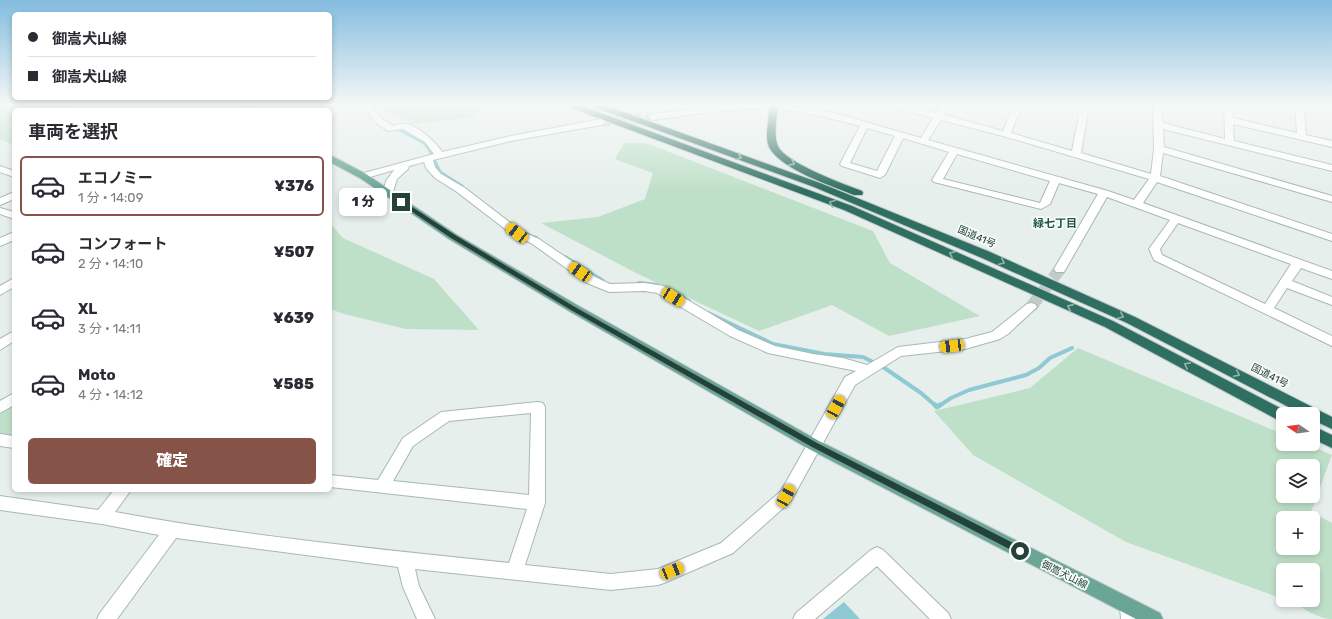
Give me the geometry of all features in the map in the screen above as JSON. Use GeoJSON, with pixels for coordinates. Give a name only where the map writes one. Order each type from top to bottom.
{"type":"FeatureCollection","features":[{"type":"Feature","properties":{"kind":"highway"},"geometry":{"type":"LineString","coordinates":[[649,134],[848,208],[963,259],[1109,324],[1276,412]]}},
{"type":"Feature","properties":{"kind":"highway","name":"国道41号"},"geometry":{"type":"LineString","coordinates":[[676,134],[817,185],[986,255],[1131,320],[1332,423]]}},
{"type":"Feature","properties":{"kind":"highway"},"geometry":{"type":"LineString","coordinates":[[773,134],[773,145],[778,154],[785,160],[928,224],[986,255]]}},
{"type":"Feature","properties":{"kind":"highway"},"geometry":{"type":"LineString","coordinates":[[1320,436],[1332,442]]}},
{"type":"Feature","properties":{"kind":"main road","name":"御嵩犬山線"},"geometry":{"type":"LineString","coordinates":[[332,159],[363,176],[453,237],[567,305],[814,445],[1130,613],[1154,619]]}},
{"type":"Feature","properties":{"kind":"street"},"geometry":{"type":"LineString","coordinates":[[420,134],[435,146],[439,155]]}},
{"type":"Feature","properties":{"kind":"street"},"geometry":{"type":"LineString","coordinates":[[363,176],[427,158],[529,134]]}},
{"type":"Feature","properties":{"kind":"street"},"geometry":{"type":"LineString","coordinates":[[860,134],[845,164],[880,174],[900,135]]}},
{"type":"Feature","properties":{"kind":"street"},"geometry":{"type":"LineString","coordinates":[[896,134],[1104,193],[1332,275]]}},
{"type":"Feature","properties":{"kind":"street"},"geometry":{"type":"LineString","coordinates":[[923,141],[928,134]]}},
{"type":"Feature","properties":{"kind":"street"},"geometry":{"type":"LineString","coordinates":[[1006,134],[1155,178],[1332,238]]}},
{"type":"Feature","properties":{"kind":"street"},"geometry":{"type":"LineString","coordinates":[[1076,154],[1080,134]]}},
{"type":"Feature","properties":{"kind":"street"},"geometry":{"type":"LineString","coordinates":[[1137,204],[1155,178],[1159,149],[1159,134]]}},
{"type":"Feature","properties":{"kind":"street"},"geometry":{"type":"LineString","coordinates":[[1196,134],[1332,168]]}},
{"type":"Feature","properties":{"kind":"street"},"geometry":{"type":"LineString","coordinates":[[1230,134],[1230,142]]}},
{"type":"Feature","properties":{"kind":"street"},"geometry":{"type":"LineString","coordinates":[[1289,134],[1332,144]]}},
{"type":"Feature","properties":{"kind":"street"},"geometry":{"type":"LineString","coordinates":[[1159,149],[1332,200]]}},
{"type":"Feature","properties":{"kind":"street"},"geometry":{"type":"LineString","coordinates":[[954,150],[937,180],[1041,206],[1045,204],[1055,180]]}},
{"type":"Feature","properties":{"kind":"street"},"geometry":{"type":"LineString","coordinates":[[427,158],[431,168],[438,176],[461,190],[517,233],[535,240],[592,280],[609,288],[645,287],[660,290],[734,333],[772,350],[814,359],[843,363],[869,370]]}},
{"type":"Feature","properties":{"kind":"street"},"geometry":{"type":"LineString","coordinates":[[388,193],[388,184],[394,176],[399,170],[413,162]]}},
{"type":"Feature","properties":{"kind":"street"},"geometry":{"type":"LineString","coordinates":[[0,169],[12,173]]}},
{"type":"Feature","properties":{"kind":"street"},"geometry":{"type":"LineString","coordinates":[[1060,269],[1104,193]]}},
{"type":"Feature","properties":{"kind":"street"},"geometry":{"type":"LineString","coordinates":[[0,202],[12,196]]}},
{"type":"Feature","properties":{"kind":"street"},"geometry":{"type":"LineString","coordinates":[[0,211],[12,215]]}},
{"type":"Feature","properties":{"kind":"street"},"geometry":{"type":"LineString","coordinates":[[1176,219],[1154,249],[1158,257],[1332,341]]}},
{"type":"Feature","properties":{"kind":"street"},"geometry":{"type":"LineString","coordinates":[[0,243],[12,236]]}},
{"type":"Feature","properties":{"kind":"street"},"geometry":{"type":"LineString","coordinates":[[1267,310],[1298,263]]}},
{"type":"Feature","properties":{"kind":"street"},"geometry":{"type":"LineString","coordinates":[[0,291],[12,283]]}},
{"type":"Feature","properties":{"kind":"street"},"geometry":{"type":"LineString","coordinates":[[1286,283],[1332,301]]}},
{"type":"Feature","properties":{"kind":"street"},"geometry":{"type":"LineString","coordinates":[[0,503],[102,517],[172,530],[405,560],[611,582],[658,577],[727,548],[786,496],[850,382],[898,352],[965,344],[996,336],[1004,331],[1031,307]]}},
{"type":"Feature","properties":{"kind":"street"},"geometry":{"type":"LineString","coordinates":[[0,345],[12,336]]}},
{"type":"Feature","properties":{"kind":"street"},"geometry":{"type":"LineString","coordinates":[[0,408],[12,399]]}},
{"type":"Feature","properties":{"kind":"street"},"geometry":{"type":"LineString","coordinates":[[382,486],[408,442],[446,416],[538,407],[537,503],[514,572]]}},
{"type":"Feature","properties":{"kind":"street"},"geometry":{"type":"LineString","coordinates":[[0,440],[12,442]]}},
{"type":"Feature","properties":{"kind":"street"},"geometry":{"type":"LineString","coordinates":[[332,481],[537,503]]}},
{"type":"Feature","properties":{"kind":"street"},"geometry":{"type":"LineString","coordinates":[[102,517],[121,492]]}},
{"type":"Feature","properties":{"kind":"street"},"geometry":{"type":"LineString","coordinates":[[106,619],[172,530]]}},
{"type":"Feature","properties":{"kind":"street"},"geometry":{"type":"LineString","coordinates":[[802,619],[877,555],[942,619]]}},
{"type":"Feature","properties":{"kind":"street"},"geometry":{"type":"LineString","coordinates":[[405,560],[411,587],[426,619]]}},
{"type":"Feature","properties":{"kind":"green space"},"geometry":{"type":"Polygon","coordinates":[[[0,134],[12,134],[12,144],[0,139],[0,134]]]}},
{"type":"Feature","properties":{"kind":"green space"},"geometry":{"type":"Polygon","coordinates":[[[624,143],[646,143],[873,231],[890,263],[980,316],[889,336],[832,305],[759,331],[636,273],[541,223],[598,217],[645,199],[653,173],[615,159],[624,143]]]}},
{"type":"Feature","properties":{"kind":"green space"},"geometry":{"type":"Polygon","coordinates":[[[332,225],[343,238],[434,279],[479,330],[406,329],[332,310],[332,225]]]}},
{"type":"Feature","properties":{"kind":"green space"},"geometry":{"type":"Polygon","coordinates":[[[1078,348],[1276,431],[1276,451],[1320,450],[1332,455],[1320,488],[1320,459],[1276,459],[1276,503],[1314,503],[1311,511],[1276,511],[1276,555],[1320,555],[1320,517],[1332,523],[1332,619],[1320,617],[1301,607],[1320,607],[1320,563],[1276,563],[1276,596],[1126,542],[973,455],[934,411],[1030,388],[1078,348]]]}},
{"type":"Feature","properties":{"kind":"green space"},"geometry":{"type":"Polygon","coordinates":[[[12,399],[12,442],[0,440],[0,408],[12,399]]]}},
{"type":"Feature","properties":{"kind":"water"},"geometry":{"type":"Polygon","coordinates":[[[844,602],[860,619],[823,619],[844,602]]]}},
{"type":"Feature","properties":{"kind":"waterway"},"geometry":{"type":"LineString","coordinates":[[407,134],[424,143],[429,149],[440,172],[462,186]]}},
{"type":"Feature","properties":{"kind":"waterway"},"geometry":{"type":"LineString","coordinates":[[517,228],[534,237]]}},
{"type":"Feature","properties":{"kind":"waterway"},"geometry":{"type":"LineString","coordinates":[[565,257],[603,281]]}},
{"type":"Feature","properties":{"kind":"waterway"},"geometry":{"type":"LineString","coordinates":[[639,283],[657,285]]}},
{"type":"Feature","properties":{"kind":"waterway"},"geometry":{"type":"LineString","coordinates":[[680,296],[674,292],[689,301]]}},
{"type":"Feature","properties":{"kind":"waterway"},"geometry":{"type":"LineString","coordinates":[[708,313],[773,344],[824,354],[863,357],[883,367],[921,393],[936,406]]}},
{"type":"Feature","properties":{"kind":"waterway"},"geometry":{"type":"LineString","coordinates":[[939,406],[951,398],[969,390],[1026,375],[1039,368],[1050,358],[1072,348]]}},
{"type":"Feature","properties":{"kind":"waterway"},"geometry":{"type":"LineString","coordinates":[[936,406],[937,407],[940,405]]}},
{"type":"Feature","properties":{"kind":"tunnel"},"geometry":{"type":"LineString","coordinates":[[1031,307],[1060,269]]}},
{"type":"Feature","properties":{"kind":"district","name":"緑七丁目"},"geometry":{"type":"Point","coordinates":[1055,223]}},
{"type":"Feature","properties":{"kind":"route"},"geometry":{"type":"LineString","coordinates":[[401,202],[453,237],[573,308],[814,445],[1020,551]]}}]}
